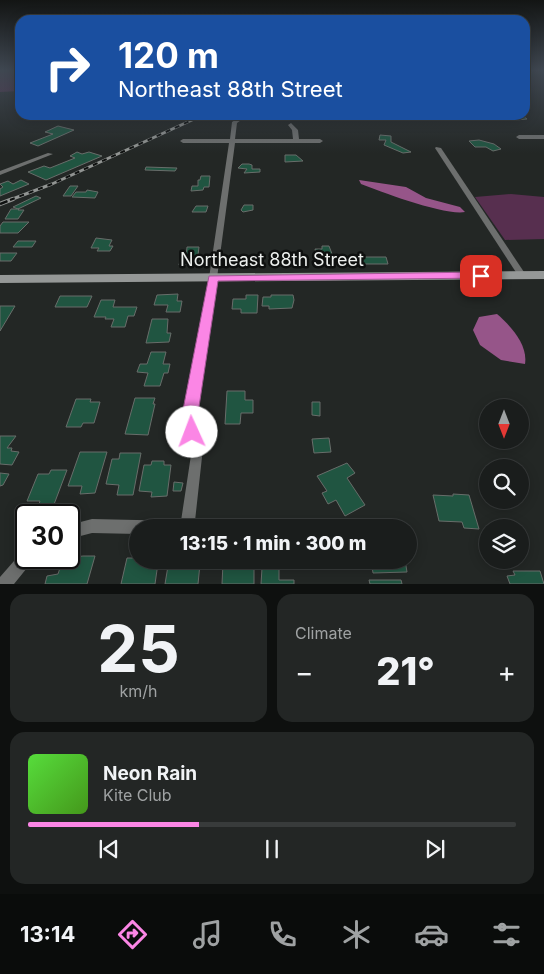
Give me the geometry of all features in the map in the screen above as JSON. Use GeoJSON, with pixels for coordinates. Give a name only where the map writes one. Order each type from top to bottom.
{"type":"FeatureCollection","features":[{"type":"Feature","properties":{"kind":"main road","name":"Northeast 88th Street"},"geometry":{"type":"LineString","coordinates":[[0,279],[544,275]]}},
{"type":"Feature","properties":{"kind":"street"},"geometry":{"type":"LineString","coordinates":[[192,519],[196,455],[189,420],[213,278],[235,122],[238,120]]}},
{"type":"Feature","properties":{"kind":"street"},"geometry":{"type":"LineString","coordinates":[[291,125],[295,130],[296,141]]}},
{"type":"Feature","properties":{"kind":"street"},"geometry":{"type":"LineString","coordinates":[[519,137],[544,137]]}},
{"type":"Feature","properties":{"kind":"street"},"geometry":{"type":"LineString","coordinates":[[183,141],[320,141]]}},
{"type":"Feature","properties":{"kind":"street"},"geometry":{"type":"LineString","coordinates":[[438,148],[522,275]]}},
{"type":"Feature","properties":{"kind":"street"},"geometry":{"type":"LineString","coordinates":[[0,173],[50,154]]}},
{"type":"Feature","properties":{"kind":"street"},"geometry":{"type":"LineString","coordinates":[[80,529],[92,526],[129,526]]}},
{"type":"Feature","properties":{"kind":"street"},"geometry":{"type":"LineString","coordinates":[[4,584],[17,569]]}},
{"type":"Feature","properties":{"kind":"shaded area"},"geometry":{"type":"Polygon","coordinates":[[[359,180],[406,187],[426,198],[460,207],[465,212],[444,210],[413,203],[361,184],[359,180]]]}},
{"type":"Feature","properties":{"kind":"shaded area"},"geometry":{"type":"Polygon","coordinates":[[[511,194],[544,197],[544,239],[505,240],[475,197],[511,194]]]}},
{"type":"Feature","properties":{"kind":"shaded area"},"geometry":{"type":"Polygon","coordinates":[[[497,314],[513,330],[521,343],[524,350],[525,364],[501,360],[480,345],[473,330],[479,317],[497,314]]]}},
{"type":"Feature","properties":{"kind":"building"},"geometry":{"type":"Polygon","coordinates":[[[58,126],[74,130],[38,146],[30,143],[53,134],[45,132],[58,126]]]}},
{"type":"Feature","properties":{"kind":"building"},"geometry":{"type":"Polygon","coordinates":[[[380,135],[391,136],[391,142],[411,152],[403,153],[384,145],[386,140],[379,140],[380,135]]]}},
{"type":"Feature","properties":{"kind":"building"},"geometry":{"type":"Polygon","coordinates":[[[479,140],[494,144],[501,149],[493,151],[486,147],[475,147],[469,141],[479,140]]]}},
{"type":"Feature","properties":{"kind":"building"},"geometry":{"type":"Polygon","coordinates":[[[77,152],[82,154],[89,152],[102,156],[46,180],[28,172],[44,166],[50,168],[75,158],[70,156],[77,152]]]}},
{"type":"Feature","properties":{"kind":"building"},"geometry":{"type":"Polygon","coordinates":[[[285,155],[296,155],[303,161],[285,162],[285,155]]]}},
{"type":"Feature","properties":{"kind":"building"},"geometry":{"type":"Polygon","coordinates":[[[242,164],[252,165],[252,169],[260,169],[260,172],[244,173],[247,169],[238,168],[242,164]]]}},
{"type":"Feature","properties":{"kind":"building"},"geometry":{"type":"Polygon","coordinates":[[[146,167],[177,168],[175,171],[145,170],[146,167]]]}},
{"type":"Feature","properties":{"kind":"building"},"geometry":{"type":"Polygon","coordinates":[[[201,176],[210,176],[209,187],[204,187],[203,190],[191,191],[192,186],[198,186],[198,180],[200,180],[201,176]]]}},
{"type":"Feature","properties":{"kind":"building"},"geometry":{"type":"Polygon","coordinates":[[[21,180],[29,184],[0,196],[0,189],[3,187],[0,184],[8,181],[13,184],[21,180]]]}},
{"type":"Feature","properties":{"kind":"building"},"geometry":{"type":"Polygon","coordinates":[[[70,186],[78,186],[71,196],[63,196],[70,186]]]}},
{"type":"Feature","properties":{"kind":"building"},"geometry":{"type":"Polygon","coordinates":[[[87,190],[98,192],[95,198],[72,197],[76,192],[86,192],[87,190]]]}},
{"type":"Feature","properties":{"kind":"building"},"geometry":{"type":"Polygon","coordinates":[[[36,196],[41,198],[18,209],[13,207],[36,196]]]}},
{"type":"Feature","properties":{"kind":"building"},"geometry":{"type":"Polygon","coordinates":[[[244,205],[253,205],[253,210],[243,212],[241,210],[244,205]]]}},
{"type":"Feature","properties":{"kind":"building"},"geometry":{"type":"Polygon","coordinates":[[[196,206],[208,206],[206,212],[192,212],[196,206]]]}},
{"type":"Feature","properties":{"kind":"building"},"geometry":{"type":"Polygon","coordinates":[[[11,209],[24,210],[18,219],[5,219],[11,209]]]}},
{"type":"Feature","properties":{"kind":"building"},"geometry":{"type":"Polygon","coordinates":[[[3,222],[29,222],[18,233],[0,233],[0,226],[3,222]]]}},
{"type":"Feature","properties":{"kind":"building"},"geometry":{"type":"Polygon","coordinates":[[[96,238],[112,240],[109,246],[113,246],[110,251],[97,251],[99,248],[91,248],[96,238]]]}},
{"type":"Feature","properties":{"kind":"building"},"geometry":{"type":"Polygon","coordinates":[[[18,241],[36,241],[32,247],[13,247],[18,241]]]}},
{"type":"Feature","properties":{"kind":"building"},"geometry":{"type":"Polygon","coordinates":[[[322,246],[329,246],[334,259],[322,260],[322,258],[317,258],[315,249],[322,249],[322,246]]]}},
{"type":"Feature","properties":{"kind":"building"},"geometry":{"type":"Polygon","coordinates":[[[187,247],[199,247],[198,255],[195,257],[200,257],[199,263],[179,265],[181,257],[186,257],[187,247]]]}},
{"type":"Feature","properties":{"kind":"building"},"geometry":{"type":"Polygon","coordinates":[[[0,253],[17,253],[11,261],[0,261],[0,253]]]}},
{"type":"Feature","properties":{"kind":"building"},"geometry":{"type":"Polygon","coordinates":[[[358,257],[386,257],[388,264],[360,264],[358,257]]]}},
{"type":"Feature","properties":{"kind":"building"},"geometry":{"type":"Polygon","coordinates":[[[178,294],[177,301],[182,301],[180,312],[166,312],[168,305],[154,305],[157,295],[178,294]]]}},
{"type":"Feature","properties":{"kind":"building"},"geometry":{"type":"Polygon","coordinates":[[[246,295],[258,295],[257,313],[241,313],[241,309],[232,309],[233,299],[246,299],[246,295]]]}},
{"type":"Feature","properties":{"kind":"building"},"geometry":{"type":"Polygon","coordinates":[[[271,295],[293,295],[292,308],[269,309],[269,306],[262,306],[263,297],[271,297],[271,295]]]}},
{"type":"Feature","properties":{"kind":"building"},"geometry":{"type":"Polygon","coordinates":[[[60,296],[92,296],[87,307],[55,307],[60,296]]]}},
{"type":"Feature","properties":{"kind":"building"},"geometry":{"type":"Polygon","coordinates":[[[101,300],[115,300],[113,307],[137,307],[134,316],[128,316],[125,327],[111,327],[114,319],[94,317],[101,300]]]}},
{"type":"Feature","properties":{"kind":"building"},"geometry":{"type":"Polygon","coordinates":[[[0,306],[15,306],[0,331],[0,306]]]}},
{"type":"Feature","properties":{"kind":"building"},"geometry":{"type":"Polygon","coordinates":[[[152,319],[168,319],[167,333],[171,333],[169,342],[146,343],[152,319]]]}},
{"type":"Feature","properties":{"kind":"building"},"geometry":{"type":"Polygon","coordinates":[[[151,352],[166,352],[163,364],[170,364],[168,373],[164,373],[160,386],[144,386],[148,373],[137,372],[140,364],[147,364],[151,352]]]}},
{"type":"Feature","properties":{"kind":"building"},"geometry":{"type":"Polygon","coordinates":[[[227,391],[245,391],[245,400],[253,400],[253,413],[241,413],[240,424],[225,424],[227,391]]]}},
{"type":"Feature","properties":{"kind":"building"},"geometry":{"type":"Polygon","coordinates":[[[135,398],[155,398],[148,435],[125,434],[135,398]]]}},
{"type":"Feature","properties":{"kind":"building"},"geometry":{"type":"Polygon","coordinates":[[[76,399],[91,399],[90,402],[100,402],[94,423],[83,423],[81,427],[66,427],[76,399]]]}},
{"type":"Feature","properties":{"kind":"building"},"geometry":{"type":"Polygon","coordinates":[[[312,402],[320,402],[320,416],[312,415],[312,402]]]}},
{"type":"Feature","properties":{"kind":"building"},"geometry":{"type":"Polygon","coordinates":[[[0,436],[16,436],[7,448],[12,448],[11,451],[19,452],[12,465],[0,464],[0,436]]]}},
{"type":"Feature","properties":{"kind":"building"},"geometry":{"type":"Polygon","coordinates":[[[329,438],[331,452],[314,453],[312,439],[329,438]]]}},
{"type":"Feature","properties":{"kind":"building"},"geometry":{"type":"Polygon","coordinates":[[[80,452],[107,452],[95,493],[80,494],[82,486],[68,486],[80,452]]]}},
{"type":"Feature","properties":{"kind":"building"},"geometry":{"type":"Polygon","coordinates":[[[120,453],[141,453],[133,495],[117,495],[119,485],[106,484],[112,459],[119,459],[120,453]]]}},
{"type":"Feature","properties":{"kind":"building"},"geometry":{"type":"Polygon","coordinates":[[[152,461],[164,461],[164,465],[171,465],[167,496],[151,497],[152,492],[139,491],[144,465],[151,465],[152,461]]]}},
{"type":"Feature","properties":{"kind":"building"},"geometry":{"type":"Polygon","coordinates":[[[347,463],[355,473],[347,478],[365,505],[345,516],[336,500],[328,504],[322,493],[327,491],[317,476],[347,463]]]}},
{"type":"Feature","properties":{"kind":"building"},"geometry":{"type":"Polygon","coordinates":[[[51,470],[67,470],[54,504],[39,504],[40,501],[27,501],[38,474],[49,474],[51,470]]]}},
{"type":"Feature","properties":{"kind":"building"},"geometry":{"type":"Polygon","coordinates":[[[0,473],[9,474],[3,485],[0,486],[0,473]]]}},
{"type":"Feature","properties":{"kind":"building"},"geometry":{"type":"Polygon","coordinates":[[[174,482],[183,483],[181,491],[173,491],[174,482]]]}},
{"type":"Feature","properties":{"kind":"building"},"geometry":{"type":"Polygon","coordinates":[[[453,494],[469,495],[479,529],[464,528],[462,522],[439,521],[433,495],[453,496],[453,494]]]}},
{"type":"Feature","properties":{"kind":"building"},"geometry":{"type":"Polygon","coordinates":[[[80,556],[95,556],[87,584],[45,584],[47,576],[58,574],[60,569],[80,569],[80,556]]]}},
{"type":"Feature","properties":{"kind":"building"},"geometry":{"type":"Polygon","coordinates":[[[127,558],[129,558],[129,569],[157,569],[155,584],[121,584],[127,558]]]}},
{"type":"Feature","properties":{"kind":"building"},"geometry":{"type":"Polygon","coordinates":[[[168,569],[200,569],[198,584],[165,584],[168,569]]]}},
{"type":"Feature","properties":{"kind":"building"},"geometry":{"type":"Polygon","coordinates":[[[223,569],[254,569],[254,584],[222,584],[223,569]]]}},
{"type":"Feature","properties":{"kind":"building"},"geometry":{"type":"Polygon","coordinates":[[[262,569],[279,569],[279,580],[294,580],[294,584],[261,584],[262,569]]]}},
{"type":"Feature","properties":{"kind":"building"},"geometry":{"type":"Polygon","coordinates":[[[372,569],[406,569],[407,572],[373,573],[372,569]]]}},
{"type":"Feature","properties":{"kind":"building"},"geometry":{"type":"Polygon","coordinates":[[[513,571],[540,571],[544,584],[510,584],[507,576],[515,575],[513,571]]]}},
{"type":"Feature","properties":{"kind":"building"},"geometry":{"type":"Polygon","coordinates":[[[369,580],[401,580],[402,584],[370,584],[369,580]]]}},
{"type":"Feature","properties":{"kind":"railway"},"geometry":{"type":"LineString","coordinates":[[10,200],[52,184],[192,120]]}},
{"type":"Feature","properties":{"kind":"railway"},"geometry":{"type":"LineString","coordinates":[[0,204],[13,199]]}},
{"type":"Feature","properties":{"kind":"route"},"geometry":{"type":"LineString","coordinates":[[192,432],[189,420],[210,284],[213,278],[481,276]]}}]}
